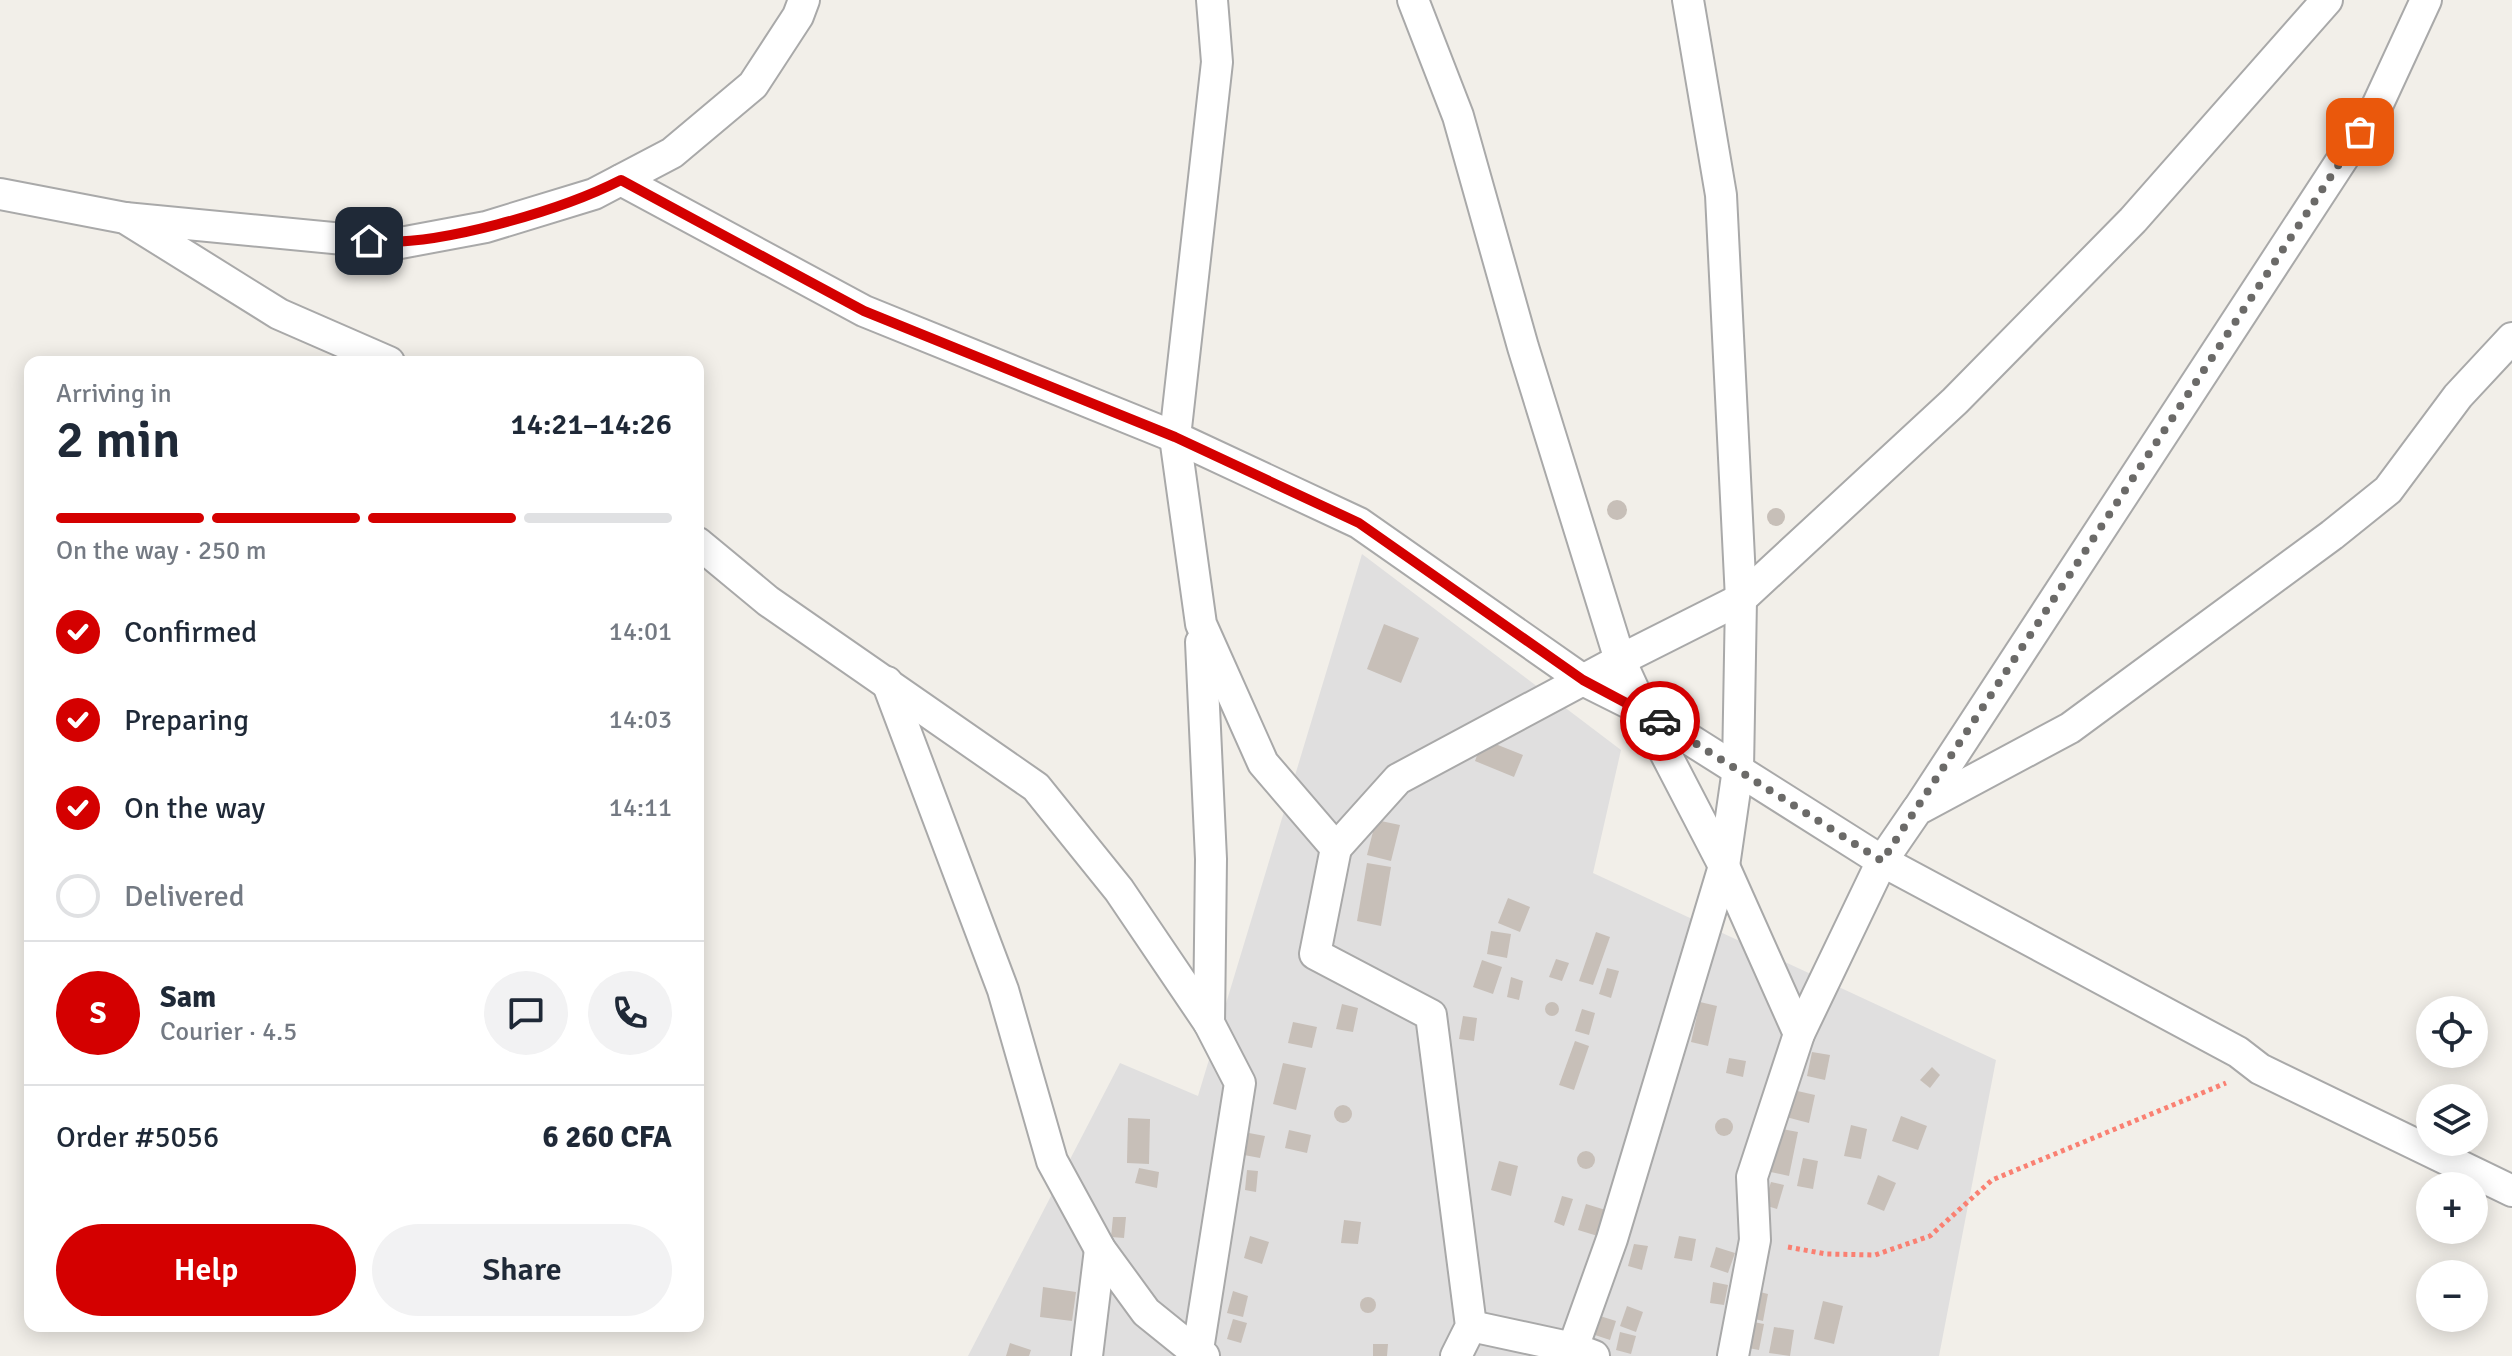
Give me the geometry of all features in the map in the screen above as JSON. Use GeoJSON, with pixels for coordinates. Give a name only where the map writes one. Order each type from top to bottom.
{"type":"FeatureCollection","features":[{"type":"Feature","properties":{"kind":"street"},"geometry":{"type":"LineString","coordinates":[[0,194],[125,218],[395,244],[486,227],[594,194],[672,153],[753,85],[798,16],[804,0]]}},
{"type":"Feature","properties":{"kind":"street"},"geometry":{"type":"LineString","coordinates":[[1209,1023],[1211,859],[1201,624],[1175,437],[1217,62],[1212,0]]}},
{"type":"Feature","properties":{"kind":"street"},"geometry":{"type":"LineString","coordinates":[[1413,0],[1458,116],[1523,347],[1620,660],[1724,866],[1799,1034]]}},
{"type":"Feature","properties":{"kind":"street"},"geometry":{"type":"LineString","coordinates":[[1471,1326],[1583,1352],[1612,1239],[1724,866],[1738,769],[1741,599],[1721,195],[1688,0]]}},
{"type":"Feature","properties":{"kind":"street"},"geometry":{"type":"LineString","coordinates":[[1456,1356],[1471,1326],[1431,1015],[1315,954],[1336,848],[1398,779],[1741,599],[1955,401],[2133,220],[2327,0]]}},
{"type":"Feature","properties":{"kind":"street"},"geometry":{"type":"LineString","coordinates":[[1733,1356],[1755,1240],[1752,1177],[1799,1034],[1882,861],[2377,106],[2426,0]]}},
{"type":"Feature","properties":{"kind":"street"},"geometry":{"type":"LineString","coordinates":[[621,180],[864,311],[1175,437],[1359,523],[1583,680],[1643,710],[1882,861],[2238,1052],[2260,1069],[2512,1191]]}},
{"type":"Feature","properties":{"kind":"street"},"geometry":{"type":"LineString","coordinates":[[125,218],[279,314],[375,356]]}},
{"type":"Feature","properties":{"kind":"street"},"geometry":{"type":"LineString","coordinates":[[1917,810],[2070,728],[2332,535],[2388,490],[2458,396],[2512,338]]}},
{"type":"Feature","properties":{"kind":"street"},"geometry":{"type":"LineString","coordinates":[[704,548],[768,601],[1036,787],[1119,890],[1209,1023],[1240,1083],[1200,1355]]}},
{"type":"Feature","properties":{"kind":"street"},"geometry":{"type":"LineString","coordinates":[[1201,624],[1263,763],[1336,848]]}},
{"type":"Feature","properties":{"kind":"street"},"geometry":{"type":"LineString","coordinates":[[887,682],[1003,990],[1052,1161],[1100,1249],[1146,1312],[1200,1355]]}},
{"type":"Feature","properties":{"kind":"street"},"geometry":{"type":"LineString","coordinates":[[1087,1356],[1100,1249]]}},
{"type":"Feature","properties":{"kind":"path"},"geometry":{"type":"LineString","coordinates":[[1755,1240],[1826,1254],[1875,1255],[1930,1236],[1992,1180],[2260,1069]]}},
{"type":"Feature","properties":{"kind":"shaded area"},"geometry":{"type":"Polygon","coordinates":[[[1362,554],[1621,750],[1593,873],[1996,1060],[1939,1356],[968,1356],[1120,1063],[1198,1096],[1362,554]]]}},
{"type":"Feature","properties":{"kind":"building"},"geometry":{"type":"Polygon","coordinates":[[[1617,500],[1624,503],[1627,510],[1624,517],[1617,520],[1610,517],[1607,510],[1610,503],[1617,500]]]}},
{"type":"Feature","properties":{"kind":"building"},"geometry":{"type":"Polygon","coordinates":[[[1776,508],[1785,517],[1776,526],[1767,517],[1776,508]]]}},
{"type":"Feature","properties":{"kind":"building"},"geometry":{"type":"Polygon","coordinates":[[[1384,624],[1419,638],[1401,683],[1367,669],[1384,624]]]}},
{"type":"Feature","properties":{"kind":"building"},"geometry":{"type":"Polygon","coordinates":[[[1483,739],[1523,755],[1514,777],[1475,761],[1483,739]]]}},
{"type":"Feature","properties":{"kind":"building"},"geometry":{"type":"Polygon","coordinates":[[[1376,820],[1400,825],[1391,861],[1367,855],[1376,820]]]}},
{"type":"Feature","properties":{"kind":"building"},"geometry":{"type":"Polygon","coordinates":[[[1367,863],[1391,867],[1381,926],[1357,921],[1367,863]]]}},
{"type":"Feature","properties":{"kind":"building"},"geometry":{"type":"Polygon","coordinates":[[[1508,898],[1530,907],[1520,932],[1498,923],[1508,898]]]}},
{"type":"Feature","properties":{"kind":"building"},"geometry":{"type":"Polygon","coordinates":[[[1491,931],[1511,934],[1507,958],[1487,954],[1491,931]]]}},
{"type":"Feature","properties":{"kind":"building"},"geometry":{"type":"Polygon","coordinates":[[[1596,932],[1610,937],[1593,985],[1579,981],[1596,932]]]}},
{"type":"Feature","properties":{"kind":"building"},"geometry":{"type":"Polygon","coordinates":[[[1556,959],[1569,963],[1562,981],[1549,977],[1556,959]]]}},
{"type":"Feature","properties":{"kind":"building"},"geometry":{"type":"Polygon","coordinates":[[[1482,960],[1502,967],[1493,994],[1473,987],[1482,960]]]}},
{"type":"Feature","properties":{"kind":"building"},"geometry":{"type":"Polygon","coordinates":[[[1607,968],[1619,971],[1611,998],[1599,994],[1607,968]]]}},
{"type":"Feature","properties":{"kind":"building"},"geometry":{"type":"Polygon","coordinates":[[[1511,977],[1523,981],[1519,1000],[1507,997],[1511,977]]]}},
{"type":"Feature","properties":{"kind":"building"},"geometry":{"type":"Polygon","coordinates":[[[1552,1002],[1559,1009],[1552,1016],[1545,1009],[1552,1002]]]}},
{"type":"Feature","properties":{"kind":"building"},"geometry":{"type":"Polygon","coordinates":[[[1700,1002],[1717,1006],[1708,1046],[1691,1042],[1700,1002]]]}},
{"type":"Feature","properties":{"kind":"building"},"geometry":{"type":"Polygon","coordinates":[[[1342,1004],[1358,1008],[1353,1032],[1336,1029],[1342,1004]]]}},
{"type":"Feature","properties":{"kind":"building"},"geometry":{"type":"Polygon","coordinates":[[[1582,1009],[1595,1013],[1589,1035],[1575,1031],[1582,1009]]]}},
{"type":"Feature","properties":{"kind":"building"},"geometry":{"type":"Polygon","coordinates":[[[1463,1016],[1477,1018],[1474,1041],[1459,1039],[1463,1016]]]}},
{"type":"Feature","properties":{"kind":"building"},"geometry":{"type":"Polygon","coordinates":[[[1293,1022],[1317,1027],[1312,1048],[1288,1043],[1293,1022]]]}},
{"type":"Feature","properties":{"kind":"building"},"geometry":{"type":"Polygon","coordinates":[[[1575,1041],[1589,1046],[1574,1090],[1559,1085],[1575,1041]]]}},
{"type":"Feature","properties":{"kind":"building"},"geometry":{"type":"Polygon","coordinates":[[[1812,1052],[1830,1055],[1825,1080],[1807,1076],[1812,1052]]]}},
{"type":"Feature","properties":{"kind":"building"},"geometry":{"type":"Polygon","coordinates":[[[1729,1058],[1746,1061],[1743,1077],[1726,1073],[1729,1058]]]}},
{"type":"Feature","properties":{"kind":"building"},"geometry":{"type":"Polygon","coordinates":[[[1283,1063],[1306,1068],[1296,1110],[1273,1104],[1283,1063]]]}},
{"type":"Feature","properties":{"kind":"building"},"geometry":{"type":"Polygon","coordinates":[[[1932,1067],[1940,1075],[1930,1088],[1920,1080],[1932,1067]]]}},
{"type":"Feature","properties":{"kind":"building"},"geometry":{"type":"Polygon","coordinates":[[[1793,1090],[1815,1095],[1809,1123],[1786,1117],[1793,1090]]]}},
{"type":"Feature","properties":{"kind":"building"},"geometry":{"type":"Polygon","coordinates":[[[1343,1105],[1350,1107],[1350,1121],[1343,1123],[1336,1121],[1334,1114],[1336,1107],[1343,1105]]]}},
{"type":"Feature","properties":{"kind":"building"},"geometry":{"type":"Polygon","coordinates":[[[1901,1116],[1927,1126],[1918,1150],[1892,1141],[1901,1116]]]}},
{"type":"Feature","properties":{"kind":"building"},"geometry":{"type":"Polygon","coordinates":[[[1128,1118],[1150,1119],[1149,1164],[1127,1163],[1128,1118]]]}},
{"type":"Feature","properties":{"kind":"building"},"geometry":{"type":"Polygon","coordinates":[[[1720,1118],[1728,1118],[1733,1127],[1731,1134],[1720,1136],[1715,1131],[1715,1123],[1720,1118]]]}},
{"type":"Feature","properties":{"kind":"building"},"geometry":{"type":"Polygon","coordinates":[[[1851,1125],[1867,1129],[1861,1159],[1844,1156],[1851,1125]]]}},
{"type":"Feature","properties":{"kind":"building"},"geometry":{"type":"Polygon","coordinates":[[[1776,1128],[1798,1132],[1789,1176],[1766,1171],[1776,1128]]]}},
{"type":"Feature","properties":{"kind":"building"},"geometry":{"type":"Polygon","coordinates":[[[1289,1130],[1311,1135],[1307,1153],[1285,1148],[1289,1130]]]}},
{"type":"Feature","properties":{"kind":"building"},"geometry":{"type":"Polygon","coordinates":[[[1249,1133],[1265,1136],[1260,1158],[1244,1155],[1249,1133]]]}},
{"type":"Feature","properties":{"kind":"building"},"geometry":{"type":"Polygon","coordinates":[[[1586,1151],[1595,1160],[1586,1169],[1577,1160],[1586,1151]]]}},
{"type":"Feature","properties":{"kind":"building"},"geometry":{"type":"Polygon","coordinates":[[[1803,1158],[1818,1161],[1813,1189],[1797,1186],[1803,1158]]]}},
{"type":"Feature","properties":{"kind":"building"},"geometry":{"type":"Polygon","coordinates":[[[1499,1161],[1518,1166],[1511,1196],[1491,1190],[1499,1161]]]}},
{"type":"Feature","properties":{"kind":"building"},"geometry":{"type":"Polygon","coordinates":[[[1139,1168],[1159,1172],[1157,1188],[1135,1183],[1139,1168]]]}},
{"type":"Feature","properties":{"kind":"building"},"geometry":{"type":"Polygon","coordinates":[[[1247,1170],[1258,1171],[1256,1192],[1245,1190],[1247,1170]]]}},
{"type":"Feature","properties":{"kind":"building"},"geometry":{"type":"Polygon","coordinates":[[[1878,1175],[1896,1183],[1884,1211],[1867,1204],[1878,1175]]]}},
{"type":"Feature","properties":{"kind":"building"},"geometry":{"type":"Polygon","coordinates":[[[1771,1182],[1784,1185],[1777,1209],[1764,1205],[1771,1182]]]}},
{"type":"Feature","properties":{"kind":"building"},"geometry":{"type":"Polygon","coordinates":[[[1562,1196],[1573,1199],[1564,1226],[1554,1222],[1562,1196]]]}},
{"type":"Feature","properties":{"kind":"building"},"geometry":{"type":"Polygon","coordinates":[[[1586,1204],[1609,1211],[1601,1237],[1578,1230],[1586,1204]]]}},
{"type":"Feature","properties":{"kind":"building"},"geometry":{"type":"Polygon","coordinates":[[[1113,1217],[1126,1217],[1124,1238],[1111,1237],[1113,1217]]]}},
{"type":"Feature","properties":{"kind":"building"},"geometry":{"type":"Polygon","coordinates":[[[1344,1220],[1361,1222],[1358,1244],[1341,1243],[1344,1220]]]}},
{"type":"Feature","properties":{"kind":"building"},"geometry":{"type":"Polygon","coordinates":[[[1250,1236],[1269,1242],[1262,1264],[1244,1258],[1250,1236]]]}},
{"type":"Feature","properties":{"kind":"building"},"geometry":{"type":"Polygon","coordinates":[[[1679,1236],[1696,1239],[1692,1261],[1674,1258],[1679,1236]]]}},
{"type":"Feature","properties":{"kind":"building"},"geometry":{"type":"Polygon","coordinates":[[[1634,1244],[1648,1246],[1642,1270],[1628,1266],[1634,1244]]]}},
{"type":"Feature","properties":{"kind":"building"},"geometry":{"type":"Polygon","coordinates":[[[1716,1247],[1735,1253],[1728,1273],[1710,1267],[1716,1247]]]}},
{"type":"Feature","properties":{"kind":"building"},"geometry":{"type":"Polygon","coordinates":[[[1713,1282],[1728,1285],[1724,1305],[1710,1303],[1713,1282]]]}},
{"type":"Feature","properties":{"kind":"building"},"geometry":{"type":"Polygon","coordinates":[[[1043,1287],[1076,1292],[1072,1321],[1040,1317],[1043,1287]]]}},
{"type":"Feature","properties":{"kind":"building"},"geometry":{"type":"Polygon","coordinates":[[[1752,1290],[1768,1294],[1763,1321],[1747,1317],[1752,1290]]]}},
{"type":"Feature","properties":{"kind":"building"},"geometry":{"type":"Polygon","coordinates":[[[1233,1291],[1248,1296],[1243,1317],[1227,1313],[1233,1291]]]}},
{"type":"Feature","properties":{"kind":"building"},"geometry":{"type":"Polygon","coordinates":[[[1365,1297],[1371,1297],[1376,1305],[1374,1311],[1365,1313],[1360,1308],[1360,1302],[1365,1297]]]}},
{"type":"Feature","properties":{"kind":"building"},"geometry":{"type":"Polygon","coordinates":[[[1823,1301],[1843,1306],[1834,1344],[1814,1339],[1823,1301]]]}},
{"type":"Feature","properties":{"kind":"building"},"geometry":{"type":"Polygon","coordinates":[[[1627,1306],[1643,1312],[1636,1332],[1620,1326],[1627,1306]]]}},
{"type":"Feature","properties":{"kind":"building"},"geometry":{"type":"Polygon","coordinates":[[[1600,1316],[1616,1321],[1610,1340],[1595,1335],[1600,1316]]]}},
{"type":"Feature","properties":{"kind":"building"},"geometry":{"type":"Polygon","coordinates":[[[1233,1319],[1247,1323],[1241,1343],[1227,1339],[1233,1319]]]}},
{"type":"Feature","properties":{"kind":"building"},"geometry":{"type":"Polygon","coordinates":[[[1748,1321],[1764,1324],[1759,1350],[1743,1347],[1748,1321]]]}},
{"type":"Feature","properties":{"kind":"building"},"geometry":{"type":"Polygon","coordinates":[[[1774,1327],[1794,1330],[1790,1356],[1769,1353],[1774,1327]]]}},
{"type":"Feature","properties":{"kind":"building"},"geometry":{"type":"Polygon","coordinates":[[[1620,1332],[1636,1336],[1631,1354],[1616,1350],[1620,1332]]]}},
{"type":"Feature","properties":{"kind":"building"},"geometry":{"type":"Polygon","coordinates":[[[1010,1343],[1031,1350],[1029,1356],[1006,1356],[1010,1343]]]}},
{"type":"Feature","properties":{"kind":"building"},"geometry":{"type":"Polygon","coordinates":[[[1373,1344],[1388,1344],[1387,1356],[1373,1356],[1373,1344]]]}},
{"type":"Feature","properties":{"kind":"way so far"},"geometry":{"type":"LineString","coordinates":[[1660,721],[1882,861],[2360,132]]}},
{"type":"Feature","properties":{"kind":"route"},"geometry":{"type":"LineString","coordinates":[[369,241],[395,244],[486,227],[594,194],[621,180],[864,311],[1175,437],[1359,523],[1583,680],[1660,721]]}}]}
